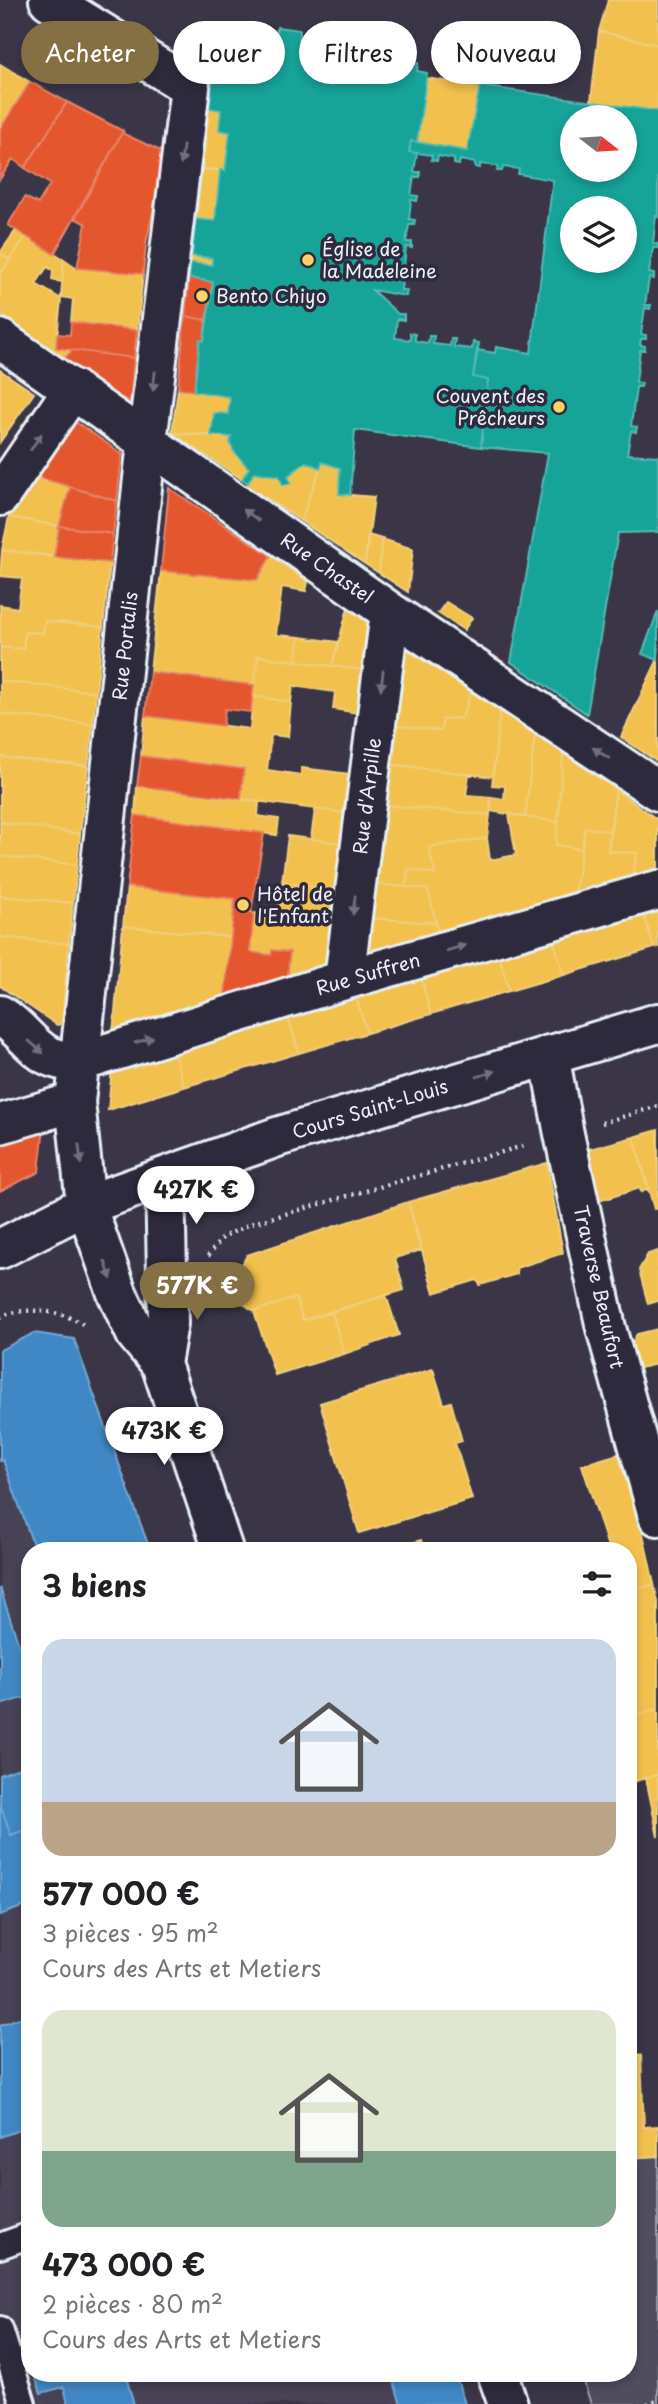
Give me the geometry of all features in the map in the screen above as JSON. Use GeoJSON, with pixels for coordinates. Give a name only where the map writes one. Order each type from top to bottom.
{"type":"FeatureCollection","features":[{"type":"Feature","properties":{"kind":"street","name":"Rue Portalis"},"geometry":{"type":"LineString","coordinates":[[49,0],[190,87],[147,442],[75,1102],[86,1205],[117,1293],[136,1334],[161,1364]]}},
{"type":"Feature","properties":{"kind":"street","name":"Rue Chastel"},"geometry":{"type":"LineString","coordinates":[[0,339],[390,612],[658,791]]}},
{"type":"Feature","properties":{"kind":"street"},"geometry":{"type":"LineString","coordinates":[[0,496],[73,389]]}},
{"type":"Feature","properties":{"kind":"street","name":"Rue d'Arpille"},"geometry":{"type":"LineString","coordinates":[[344,980],[390,612]]}},
{"type":"Feature","properties":{"kind":"street","name":"Rue Suffren"},"geometry":{"type":"LineString","coordinates":[[79,1062],[344,980],[658,890]]}},
{"type":"Feature","properties":{"kind":"street"},"geometry":{"type":"LineString","coordinates":[[0,1016],[50,1058],[62,1062],[79,1062]]}},
{"type":"Feature","properties":{"kind":"street","name":"Cours Saint-Louis"},"geometry":{"type":"LineString","coordinates":[[0,1249],[86,1205],[277,1137],[658,1023]]}},
{"type":"Feature","properties":{"kind":"street","name":"Traverse Beaufort"},"geometry":{"type":"LineString","coordinates":[[549,1055],[606,1328],[658,1516]]}},
{"type":"Feature","properties":{"kind":"street"},"geometry":{"type":"LineString","coordinates":[[0,1124],[75,1102]]}},
{"type":"Feature","properties":{"kind":"street"},"geometry":{"type":"LineString","coordinates":[[165,1178],[168,1323],[161,1364],[220,1542]]}},
{"type":"Feature","properties":{"kind":"street"},"geometry":{"type":"LineString","coordinates":[[500,2382],[508,2404]]}},
{"type":"Feature","properties":{"kind":"lane"},"geometry":{"type":"LineString","coordinates":[[0,2246],[21,2238]]}},
{"type":"Feature","properties":{"kind":"lane"},"geometry":{"type":"LineString","coordinates":[[0,2329],[23,2404]]}},
{"type":"Feature","properties":{"kind":"path"},"geometry":{"type":"LineString","coordinates":[[207,1257],[223,1237],[250,1224],[401,1181]]}},
{"type":"Feature","properties":{"kind":"path"},"geometry":{"type":"LineString","coordinates":[[0,1317],[20,1311],[39,1312],[69,1317],[93,1329]]}},
{"type":"Feature","properties":{"kind":"path"},"geometry":{"type":"LineString","coordinates":[[647,2404],[658,2401]]}},
{"type":"Feature","properties":{"kind":"shaded area"},"geometry":{"type":"Polygon","coordinates":[[[34,1333],[74,1339],[147,1542],[21,1542],[21,2382],[458,2382],[465,2404],[0,2404],[0,1350],[34,1333]]]}},
{"type":"Feature","properties":{"kind":"shaded area"},"geometry":{"type":"Polygon","coordinates":[[[658,2156],[658,2404],[591,2404],[584,2382],[637,2382],[637,2157],[658,2156]]]}},
{"type":"Feature","properties":{"kind":"building: Logements"},"geometry":{"type":"Polygon","coordinates":[[[608,0],[658,0],[658,45],[599,31],[608,0]]]}},
{"type":"Feature","properties":{"kind":"building: Logements"},"geometry":{"type":"Polygon","coordinates":[[[599,31],[658,45],[658,111],[637,108],[637,105],[591,101],[599,31]]]}},
{"type":"Feature","properties":{"kind":"building: Logements"},"geometry":{"type":"Polygon","coordinates":[[[0,64],[21,77],[21,84],[29,84],[0,129],[0,64]]]}},
{"type":"Feature","properties":{"kind":"building: Logements"},"geometry":{"type":"Polygon","coordinates":[[[426,78],[431,79],[431,84],[480,86],[467,151],[417,142],[426,78]]]}},
{"type":"Feature","properties":{"kind":"building: Logements"},"geometry":{"type":"Polygon","coordinates":[[[209,108],[221,110],[219,130],[230,132],[225,171],[202,169],[209,108]]]}},
{"type":"Feature","properties":{"kind":"building: Logements"},"geometry":{"type":"Polygon","coordinates":[[[202,169],[220,170],[215,221],[196,219],[202,169]]]}},
{"type":"Feature","properties":{"kind":"building: Logements"},"geometry":{"type":"Polygon","coordinates":[[[16,230],[26,236],[10,260],[0,253],[16,230]]]}},
{"type":"Feature","properties":{"kind":"building: Logements"},"geometry":{"type":"Polygon","coordinates":[[[26,236],[64,259],[62,282],[52,280],[53,270],[47,267],[36,284],[61,299],[56,348],[72,350],[64,359],[0,314],[0,274],[26,236]]]}},
{"type":"Feature","properties":{"kind":"building: Logements"},"geometry":{"type":"Polygon","coordinates":[[[0,253],[10,260],[0,274],[0,253]]]}},
{"type":"Feature","properties":{"kind":"building: Logements"},"geometry":{"type":"Polygon","coordinates":[[[192,256],[212,258],[212,265],[191,263],[192,256]]]}},
{"type":"Feature","properties":{"kind":"building: Logements"},"geometry":{"type":"Polygon","coordinates":[[[64,259],[77,268],[143,274],[137,330],[71,322],[73,299],[61,297],[64,259]]]}},
{"type":"Feature","properties":{"kind":"building: Logements"},"geometry":{"type":"Polygon","coordinates":[[[0,370],[34,393],[0,442],[0,370]]]}},
{"type":"Feature","properties":{"kind":"building: Logements"},"geometry":{"type":"Polygon","coordinates":[[[178,389],[230,397],[228,414],[214,413],[211,435],[172,433],[178,389]]]}},
{"type":"Feature","properties":{"kind":"building: Logements"},"geometry":{"type":"Polygon","coordinates":[[[172,433],[231,437],[230,443],[234,452],[249,468],[242,479],[172,433]]]}},
{"type":"Feature","properties":{"kind":"building: Logements"},"geometry":{"type":"Polygon","coordinates":[[[306,462],[320,468],[301,521],[247,485],[254,472],[279,476],[283,485],[291,483],[288,476],[306,462]]]}},
{"type":"Feature","properties":{"kind":"building: Logements"},"geometry":{"type":"Polygon","coordinates":[[[322,462],[340,468],[339,494],[374,497],[365,564],[301,521],[322,462]]]}},
{"type":"Feature","properties":{"kind":"building: Logements"},"geometry":{"type":"Polygon","coordinates":[[[37,477],[70,487],[59,526],[9,517],[37,477]]]}},
{"type":"Feature","properties":{"kind":"building: Logements"},"geometry":{"type":"Polygon","coordinates":[[[9,517],[59,526],[54,557],[2,550],[9,517]]]}},
{"type":"Feature","properties":{"kind":"building: Logements"},"geometry":{"type":"Polygon","coordinates":[[[368,535],[382,539],[379,573],[365,564],[368,535]]]}},
{"type":"Feature","properties":{"kind":"building: Logements"},"geometry":{"type":"Polygon","coordinates":[[[382,539],[413,549],[408,592],[379,573],[382,539]]]}},
{"type":"Feature","properties":{"kind":"building: Logements"},"geometry":{"type":"Polygon","coordinates":[[[2,550],[110,563],[103,627],[45,621],[43,633],[25,632],[23,649],[0,647],[0,605],[18,608],[22,578],[0,576],[2,550]]]}},
{"type":"Feature","properties":{"kind":"building: Logements"},"geometry":{"type":"Polygon","coordinates":[[[271,556],[308,582],[306,591],[282,587],[276,635],[300,637],[296,661],[258,656],[254,685],[150,672],[161,571],[257,580],[271,556]]]}},
{"type":"Feature","properties":{"kind":"building: Logements"},"geometry":{"type":"Polygon","coordinates":[[[446,602],[472,618],[464,630],[438,613],[446,602]]]}},
{"type":"Feature","properties":{"kind":"building: Logements"},"geometry":{"type":"Polygon","coordinates":[[[348,608],[368,622],[362,670],[332,666],[348,608]]]}},
{"type":"Feature","properties":{"kind":"building: Logements"},"geometry":{"type":"Polygon","coordinates":[[[45,621],[103,627],[96,692],[0,681],[0,647],[23,649],[25,632],[43,633],[45,621]]]}},
{"type":"Feature","properties":{"kind":"building: Logements"},"geometry":{"type":"Polygon","coordinates":[[[300,637],[339,642],[332,666],[296,661],[300,637]]]}},
{"type":"Feature","properties":{"kind":"building: Logements"},"geometry":{"type":"Polygon","coordinates":[[[402,647],[471,692],[462,718],[443,719],[441,731],[393,725],[402,647]]]}},
{"type":"Feature","properties":{"kind":"building: Logements"},"geometry":{"type":"Polygon","coordinates":[[[258,656],[362,670],[358,713],[333,709],[335,692],[293,686],[291,702],[253,696],[258,656]]]}},
{"type":"Feature","properties":{"kind":"building: Logements"},"geometry":{"type":"Polygon","coordinates":[[[658,659],[658,762],[621,737],[658,659]]]}},
{"type":"Feature","properties":{"kind":"building: Logements"},"geometry":{"type":"Polygon","coordinates":[[[0,681],[96,692],[93,724],[0,714],[0,681]]]}},
{"type":"Feature","properties":{"kind":"building: Logements"},"geometry":{"type":"Polygon","coordinates":[[[471,692],[500,711],[493,777],[388,764],[393,725],[441,731],[443,719],[462,718],[471,692]]]}},
{"type":"Feature","properties":{"kind":"building: Logements"},"geometry":{"type":"Polygon","coordinates":[[[253,696],[291,702],[288,737],[271,735],[267,770],[301,775],[301,768],[351,774],[345,813],[241,799],[244,769],[141,756],[145,716],[250,729],[253,696]]]}},
{"type":"Feature","properties":{"kind":"building: Logements"},"geometry":{"type":"Polygon","coordinates":[[[500,711],[535,734],[525,817],[490,811],[491,797],[504,799],[505,786],[492,785],[500,711]]]}},
{"type":"Feature","properties":{"kind":"building: Logements"},"geometry":{"type":"Polygon","coordinates":[[[0,714],[93,724],[88,766],[0,757],[0,714]]]}},
{"type":"Feature","properties":{"kind":"building: Logements"},"geometry":{"type":"Polygon","coordinates":[[[535,734],[563,753],[558,822],[525,817],[535,734]]]}},
{"type":"Feature","properties":{"kind":"building: Logements"},"geometry":{"type":"Polygon","coordinates":[[[563,753],[616,790],[610,831],[585,828],[582,849],[556,845],[563,753]]]}},
{"type":"Feature","properties":{"kind":"building: Logements"},"geometry":{"type":"Polygon","coordinates":[[[0,757],[88,766],[80,834],[0,822],[0,757]]]}},
{"type":"Feature","properties":{"kind":"building: Logements"},"geometry":{"type":"Polygon","coordinates":[[[388,764],[469,774],[466,795],[491,797],[490,815],[383,805],[388,764]]]}},
{"type":"Feature","properties":{"kind":"building: Logements"},"geometry":{"type":"Polygon","coordinates":[[[137,786],[259,802],[258,816],[279,819],[277,835],[135,815],[137,786]]]}},
{"type":"Feature","properties":{"kind":"building: Logements"},"geometry":{"type":"Polygon","coordinates":[[[616,790],[658,820],[658,872],[630,889],[637,853],[608,851],[616,790]]]}},
{"type":"Feature","properties":{"kind":"building: Logements"},"geometry":{"type":"Polygon","coordinates":[[[383,805],[490,815],[487,838],[429,847],[435,874],[408,869],[406,887],[374,884],[383,805]]]}},
{"type":"Feature","properties":{"kind":"building: Logements"},"geometry":{"type":"Polygon","coordinates":[[[315,809],[345,813],[342,843],[311,839],[315,809]]]}},
{"type":"Feature","properties":{"kind":"building: Logements"},"geometry":{"type":"Polygon","coordinates":[[[509,814],[558,822],[556,845],[582,849],[573,904],[440,941],[428,889],[406,887],[408,869],[435,874],[429,847],[487,838],[490,860],[516,855],[509,814]]]}},
{"type":"Feature","properties":{"kind":"building: Logements"},"geometry":{"type":"Polygon","coordinates":[[[0,822],[80,834],[77,865],[0,856],[0,822]]]}},
{"type":"Feature","properties":{"kind":"building: Logements"},"geometry":{"type":"Polygon","coordinates":[[[585,828],[610,831],[608,851],[637,853],[630,889],[573,904],[585,828]]]}},
{"type":"Feature","properties":{"kind":"building: Logements"},"geometry":{"type":"Polygon","coordinates":[[[288,836],[342,843],[336,890],[282,882],[288,836]]]}},
{"type":"Feature","properties":{"kind":"building: Logements"},"geometry":{"type":"Polygon","coordinates":[[[0,856],[77,865],[73,903],[0,896],[0,856]]]}},
{"type":"Feature","properties":{"kind":"building: Logements"},"geometry":{"type":"Polygon","coordinates":[[[282,882],[336,890],[327,971],[287,983],[290,952],[272,950],[271,955],[250,952],[254,913],[277,916],[282,882]]]}},
{"type":"Feature","properties":{"kind":"building: Logements"},"geometry":{"type":"Polygon","coordinates":[[[374,884],[428,889],[436,923],[369,918],[374,884]]]}},
{"type":"Feature","properties":{"kind":"building: Logements"},"geometry":{"type":"Polygon","coordinates":[[[127,887],[235,899],[231,937],[123,926],[127,887]]]}},
{"type":"Feature","properties":{"kind":"building: Logements"},"geometry":{"type":"Polygon","coordinates":[[[0,896],[73,903],[69,944],[0,937],[0,896]]]}},
{"type":"Feature","properties":{"kind":"building: Logements"},"geometry":{"type":"Polygon","coordinates":[[[658,908],[658,947],[654,948],[643,912],[658,908]]]}},
{"type":"Feature","properties":{"kind":"building: Logements"},"geometry":{"type":"Polygon","coordinates":[[[643,912],[654,948],[564,975],[553,939],[643,912]]]}},
{"type":"Feature","properties":{"kind":"building: Logements"},"geometry":{"type":"Polygon","coordinates":[[[369,918],[436,923],[440,941],[365,961],[369,918]]]}},
{"type":"Feature","properties":{"kind":"building: Logements"},"geometry":{"type":"Polygon","coordinates":[[[123,926],[231,937],[224,1002],[113,1033],[123,926]]]}},
{"type":"Feature","properties":{"kind":"building: Logements"},"geometry":{"type":"Polygon","coordinates":[[[0,937],[69,944],[62,1024],[57,1025],[0,986],[0,937]]]}},
{"type":"Feature","properties":{"kind":"building: Logements"},"geometry":{"type":"Polygon","coordinates":[[[553,939],[564,975],[509,991],[499,955],[553,939]]]}},
{"type":"Feature","properties":{"kind":"building: Logements"},"geometry":{"type":"Polygon","coordinates":[[[499,955],[509,991],[431,1014],[421,978],[499,955]]]}},
{"type":"Feature","properties":{"kind":"building: Logements"},"geometry":{"type":"Polygon","coordinates":[[[421,978],[431,1014],[367,1033],[356,997],[421,978]]]}},
{"type":"Feature","properties":{"kind":"building: Logements"},"geometry":{"type":"Polygon","coordinates":[[[356,997],[367,1033],[299,1053],[288,1017],[356,997]]]}},
{"type":"Feature","properties":{"kind":"building: Logements"},"geometry":{"type":"Polygon","coordinates":[[[288,1017],[299,1053],[184,1087],[174,1051],[288,1017]]]}},
{"type":"Feature","properties":{"kind":"building: Logements"},"geometry":{"type":"Polygon","coordinates":[[[174,1051],[184,1087],[108,1110],[112,1068],[174,1051]]]}},
{"type":"Feature","properties":{"kind":"building: Logements"},"geometry":{"type":"Polygon","coordinates":[[[658,1130],[658,1208],[654,1209],[634,1137],[658,1130]]]}},
{"type":"Feature","properties":{"kind":"building: Logements"},"geometry":{"type":"Polygon","coordinates":[[[634,1137],[648,1189],[641,1192],[640,1188],[596,1202],[586,1150],[634,1137]]]}},
{"type":"Feature","properties":{"kind":"building: Logements"},"geometry":{"type":"Polygon","coordinates":[[[547,1163],[563,1253],[516,1268],[517,1274],[480,1285],[477,1280],[434,1293],[408,1202],[547,1163]]]}},
{"type":"Feature","properties":{"kind":"building: Logements"},"geometry":{"type":"Polygon","coordinates":[[[408,1202],[421,1250],[395,1258],[404,1290],[303,1320],[296,1298],[254,1311],[239,1301],[233,1282],[247,1255],[408,1202]]]}},
{"type":"Feature","properties":{"kind":"building: Logements"},"geometry":{"type":"Polygon","coordinates":[[[658,1251],[658,1301],[648,1304],[639,1270],[648,1254],[658,1251]]]}},
{"type":"Feature","properties":{"kind":"building: Logements"},"geometry":{"type":"Polygon","coordinates":[[[386,1295],[399,1335],[344,1354],[332,1312],[386,1295]]]}},
{"type":"Feature","properties":{"kind":"building: Logements"},"geometry":{"type":"Polygon","coordinates":[[[296,1298],[303,1320],[332,1312],[344,1354],[275,1375],[254,1311],[296,1298]]]}},
{"type":"Feature","properties":{"kind":"building: Logements"},"geometry":{"type":"Polygon","coordinates":[[[658,1329],[658,1364],[634,1369],[629,1348],[637,1334],[658,1329]]]}},
{"type":"Feature","properties":{"kind":"building: Logements"},"geometry":{"type":"Polygon","coordinates":[[[433,1369],[444,1404],[451,1402],[462,1441],[455,1443],[472,1499],[359,1533],[320,1403],[433,1369]]]}},
{"type":"Feature","properties":{"kind":"building: Logements"},"geometry":{"type":"Polygon","coordinates":[[[625,1452],[654,1584],[637,1589],[637,1542],[606,1542],[582,1465],[625,1452]]]}},
{"type":"Feature","properties":{"kind":"building: Logements"},"geometry":{"type":"Polygon","coordinates":[[[654,1584],[658,1602],[658,1709],[637,1715],[637,1589],[654,1584]]]}},
{"type":"Feature","properties":{"kind":"building: Logements"},"geometry":{"type":"Polygon","coordinates":[[[658,1709],[658,1774],[637,1781],[637,1715],[658,1709]]]}},
{"type":"Feature","properties":{"kind":"building: Logements"},"geometry":{"type":"Polygon","coordinates":[[[658,1774],[658,1837],[646,1778],[658,1774]]]}},
{"type":"Feature","properties":{"kind":"building: Logements"},"geometry":{"type":"Polygon","coordinates":[[[637,2055],[641,2055],[644,2127],[658,2126],[658,2156],[637,2157],[637,2055]]]}},
{"type":"Feature","properties":{"kind":"building: Commerces"},"geometry":{"type":"Polygon","coordinates":[[[29,84],[34,84],[67,102],[25,168],[13,159],[0,179],[0,129],[29,84]]]}},
{"type":"Feature","properties":{"kind":"building: Commerces"},"geometry":{"type":"Polygon","coordinates":[[[67,102],[123,131],[54,254],[8,225],[25,197],[38,204],[50,184],[25,168],[67,102]]]}},
{"type":"Feature","properties":{"kind":"building: Commerces"},"geometry":{"type":"Polygon","coordinates":[[[123,131],[124,134],[165,153],[146,244],[143,274],[77,268],[86,224],[75,218],[123,131]]]}},
{"type":"Feature","properties":{"kind":"building: Commerces"},"geometry":{"type":"Polygon","coordinates":[[[189,278],[213,282],[206,320],[185,316],[189,278]]]}},
{"type":"Feature","properties":{"kind":"building: Commerces"},"geometry":{"type":"Polygon","coordinates":[[[185,316],[206,320],[204,341],[200,340],[194,391],[178,389],[185,316]]]}},
{"type":"Feature","properties":{"kind":"building: Commerces"},"geometry":{"type":"Polygon","coordinates":[[[71,322],[137,330],[134,358],[56,348],[57,334],[70,335],[71,322]]]}},
{"type":"Feature","properties":{"kind":"building: Commerces"},"geometry":{"type":"Polygon","coordinates":[[[72,350],[134,358],[130,402],[115,395],[64,359],[72,350]]]}},
{"type":"Feature","properties":{"kind":"building: Commerces"},"geometry":{"type":"Polygon","coordinates":[[[76,422],[122,454],[117,501],[37,477],[76,422]]]}},
{"type":"Feature","properties":{"kind":"building: Commerces"},"geometry":{"type":"Polygon","coordinates":[[[70,487],[117,501],[113,534],[59,526],[70,487]]]}},
{"type":"Feature","properties":{"kind":"building: Commerces"},"geometry":{"type":"Polygon","coordinates":[[[169,488],[271,556],[257,580],[161,571],[169,488]]]}},
{"type":"Feature","properties":{"kind":"building: Commerces"},"geometry":{"type":"Polygon","coordinates":[[[59,526],[113,534],[110,563],[54,557],[59,526]]]}},
{"type":"Feature","properties":{"kind":"building: Commerces"},"geometry":{"type":"Polygon","coordinates":[[[150,672],[254,685],[251,712],[225,709],[223,726],[145,716],[150,672]]]}},
{"type":"Feature","properties":{"kind":"building: Commerces"},"geometry":{"type":"Polygon","coordinates":[[[141,756],[244,769],[241,799],[137,786],[141,756]]]}},
{"type":"Feature","properties":{"kind":"building: Commerces","name":"Hôtel de l'Enfant"},"geometry":{"type":"Polygon","coordinates":[[[135,815],[264,833],[251,912],[254,913],[250,952],[271,955],[272,950],[290,952],[287,983],[224,1002],[235,899],[127,887],[135,815]]]}},
{"type":"Feature","properties":{"kind":"building: Commerces"},"geometry":{"type":"Polygon","coordinates":[[[45,1117],[39,1172],[0,1191],[0,1130],[45,1117]]]}},
{"type":"Feature","properties":{"kind":"building: Écoles"},"geometry":{"type":"Polygon","coordinates":[[[34,1333],[74,1339],[147,1542],[32,1542],[3,1460],[0,1461],[0,1350],[34,1333]]]}},
{"type":"Feature","properties":{"kind":"building: Écoles"},"geometry":{"type":"Polygon","coordinates":[[[0,1588],[21,1651],[21,1699],[0,1705],[0,1588]]]}},
{"type":"Feature","properties":{"kind":"building: Écoles"},"geometry":{"type":"Polygon","coordinates":[[[21,1767],[21,1831],[11,1835],[0,1804],[0,1775],[21,1767]]]}},
{"type":"Feature","properties":{"kind":"building: Écoles"},"geometry":{"type":"Polygon","coordinates":[[[0,1804],[11,1835],[21,1831],[21,1907],[0,1915],[0,1804]]]}},
{"type":"Feature","properties":{"kind":"building: Écoles"},"geometry":{"type":"Polygon","coordinates":[[[21,2017],[21,2129],[0,2137],[0,2025],[21,2017]]]}},
{"type":"Feature","properties":{"kind":"building: Écoles"},"geometry":{"type":"Polygon","coordinates":[[[37,2382],[128,2382],[134,2404],[68,2404],[64,2387],[41,2393],[37,2382]]]}},
{"type":"Feature","properties":{"kind":"building: Écoles"},"geometry":{"type":"Polygon","coordinates":[[[394,2382],[458,2382],[465,2404],[401,2404],[394,2382]]]}},
{"type":"Feature","properties":{"kind":"building: Public","name":"Église de la Madeleine"},"geometry":{"type":"Polygon","coordinates":[[[285,28],[299,30],[299,84],[417,84],[417,71],[427,73],[417,142],[411,141],[409,152],[417,153],[414,172],[420,172],[420,177],[414,177],[411,195],[418,196],[417,201],[411,200],[409,219],[415,220],[414,225],[409,225],[406,242],[412,242],[412,248],[406,247],[404,266],[409,266],[409,272],[403,272],[401,290],[407,290],[406,296],[372,290],[398,314],[404,314],[404,320],[397,319],[395,338],[410,340],[410,333],[415,334],[415,341],[428,343],[429,336],[434,336],[433,344],[450,346],[451,339],[455,339],[454,347],[472,349],[473,342],[479,343],[473,377],[488,380],[481,447],[355,430],[350,495],[339,494],[340,468],[322,462],[320,468],[306,462],[288,476],[291,483],[283,485],[279,476],[254,472],[248,483],[242,479],[249,468],[234,452],[230,443],[231,437],[211,435],[214,413],[228,414],[230,397],[194,391],[200,340],[204,341],[213,282],[189,278],[191,263],[212,265],[212,258],[192,256],[196,219],[215,221],[220,170],[225,171],[230,132],[219,130],[221,110],[209,108],[212,84],[285,84],[285,28]]]}},
{"type":"Feature","properties":{"kind":"building: Public","name":"Couvent des Prêcheurs"},"geometry":{"type":"Polygon","coordinates":[[[480,86],[615,105],[560,105],[560,182],[637,182],[637,108],[658,111],[658,217],[656,216],[653,243],[658,244],[658,248],[653,248],[649,273],[654,274],[654,279],[649,278],[645,305],[651,305],[650,309],[645,308],[641,334],[646,335],[646,339],[641,339],[640,345],[645,346],[645,350],[640,350],[636,382],[642,383],[641,387],[636,387],[631,426],[637,427],[636,432],[631,431],[627,454],[658,456],[658,532],[618,533],[587,714],[511,662],[548,453],[481,447],[488,380],[473,377],[477,350],[495,353],[496,347],[531,353],[553,180],[518,174],[519,169],[503,167],[502,171],[497,171],[498,166],[480,164],[480,168],[475,167],[475,163],[460,160],[459,165],[454,164],[454,159],[438,156],[437,161],[431,160],[432,155],[409,152],[411,141],[467,151],[480,86]]]}},
{"type":"Feature","properties":{"kind":"building: Public"},"geometry":{"type":"Polygon","coordinates":[[[658,611],[658,660],[642,654],[658,611]]]}},
{"type":"Feature","properties":{"kind":"place","name":"Église de la Madeleine"},"geometry":{"type":"Point","coordinates":[308,260]}},
{"type":"Feature","properties":{"kind":"place","name":"Bento Chiyo"},"geometry":{"type":"Point","coordinates":[202,296]}},
{"type":"Feature","properties":{"kind":"place","name":"Couvent des Prêcheurs"},"geometry":{"type":"Point","coordinates":[559,407]}},
{"type":"Feature","properties":{"kind":"place","name":"Hôtel de l'Enfant"},"geometry":{"type":"Point","coordinates":[243,905]}}]}
